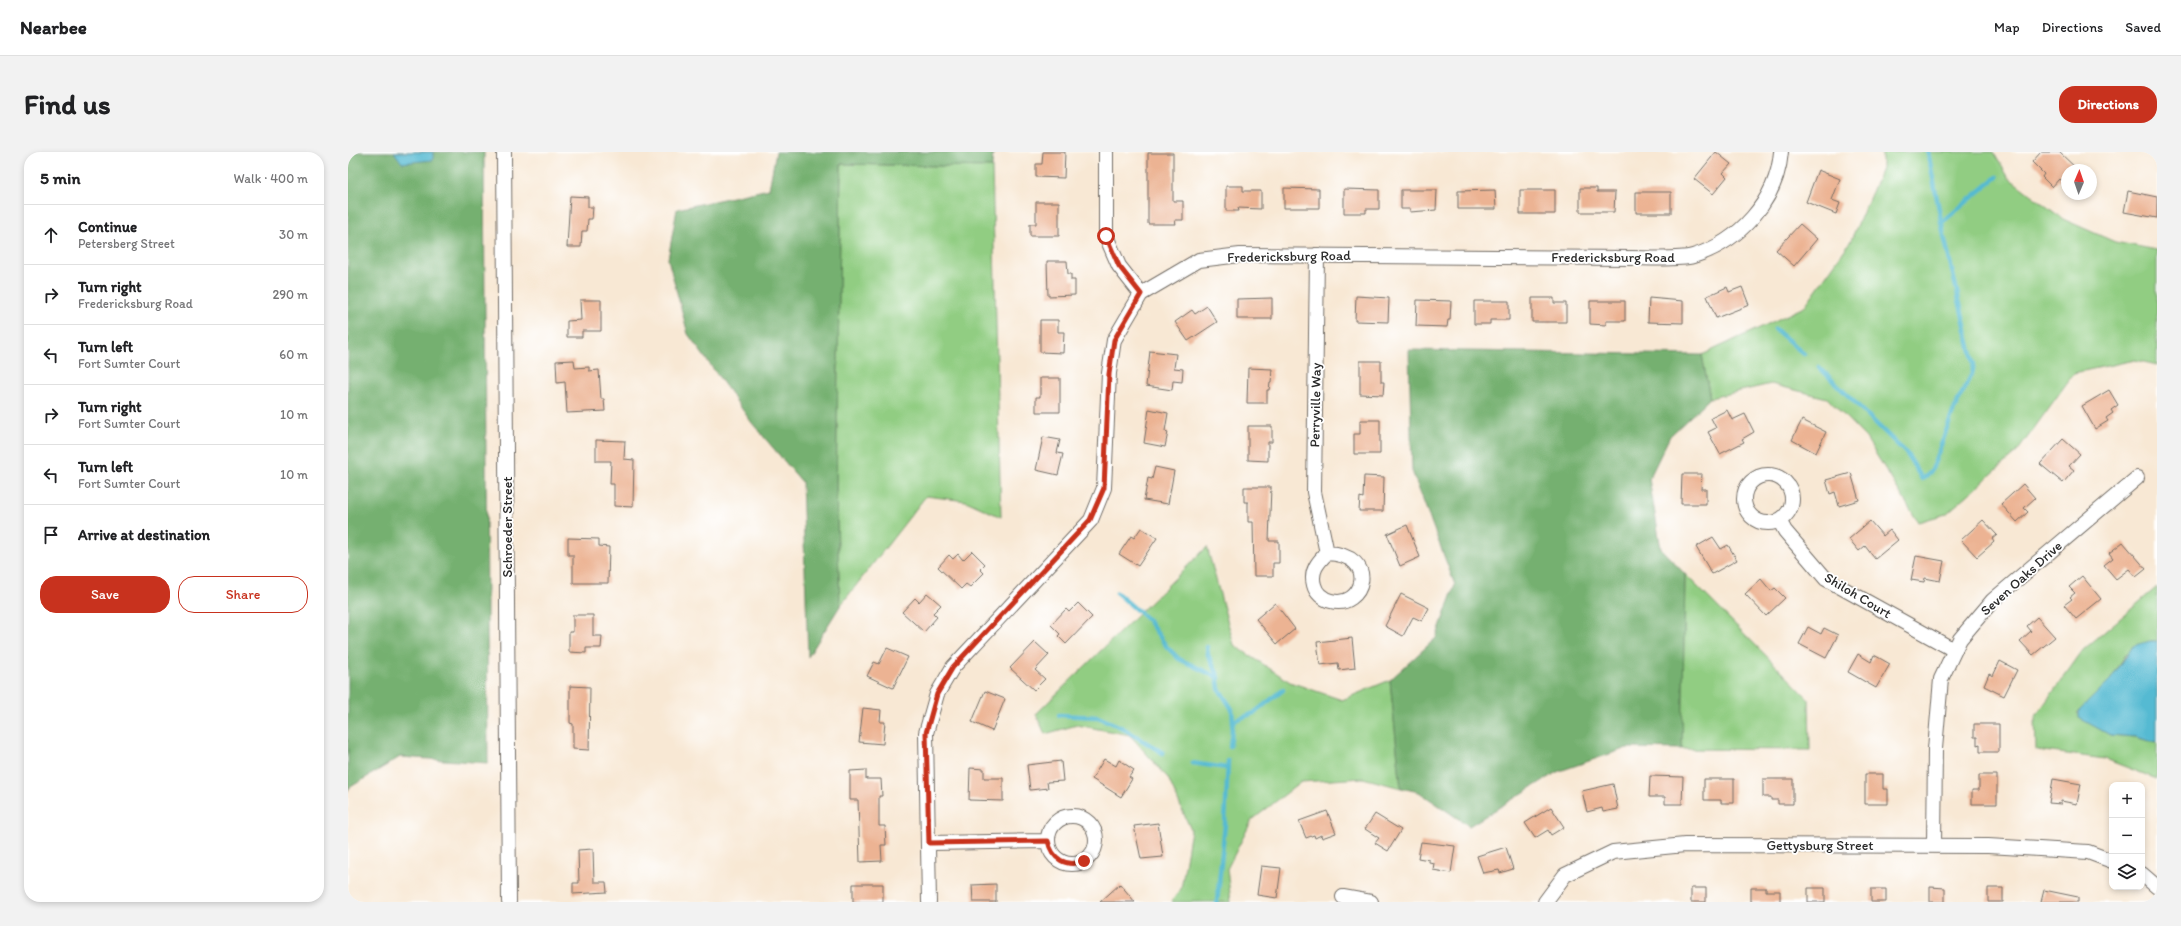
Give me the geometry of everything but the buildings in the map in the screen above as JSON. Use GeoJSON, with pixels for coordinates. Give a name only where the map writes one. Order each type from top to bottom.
{"type":"FeatureCollection","features":[{"type":"Feature","properties":{"kind":"street","name":"Schroeder Street"},"geometry":{"type":"LineString","coordinates":[[504,152],[509,902]]}},
{"type":"Feature","properties":{"kind":"street"},"geometry":{"type":"LineString","coordinates":[[1106,152],[1106,236],[1119,266],[1141,294]]}},
{"type":"Feature","properties":{"kind":"street","name":"Fredericksburg Road"},"geometry":{"type":"LineString","coordinates":[[929,902],[926,733],[937,694],[953,667],[1090,520],[1104,488],[1109,374],[1114,340],[1141,294],[1199,260],[1240,254],[1631,258],[1692,257],[1730,239],[1758,212],[1772,187],[1780,162],[1781,152]]}},
{"type":"Feature","properties":{"kind":"street","name":"Perryville Way"},"geometry":{"type":"LineString","coordinates":[[1317,255],[1314,492],[1327,553]]}},
{"type":"Feature","properties":{"kind":"street","name":"Seven Oaks Drive"},"geometry":{"type":"LineString","coordinates":[[1934,845],[1935,749],[1941,679],[1960,639],[1993,600],[2137,478]]}},
{"type":"Feature","properties":{"kind":"street","name":"Shiloh Court"},"geometry":{"type":"LineString","coordinates":[[1779,520],[1785,531],[1826,579],[1954,650]]}},
{"type":"Feature","properties":{"kind":"street"},"geometry":{"type":"LineString","coordinates":[[929,843],[1048,841]]}},
{"type":"Feature","properties":{"kind":"street","name":"Gettysburg Street"},"geometry":{"type":"LineString","coordinates":[[1545,902],[1565,875],[1613,852],[1684,845],[1988,846],[2088,852],[2109,860]]}},
{"type":"Feature","properties":{"kind":"street"},"geometry":{"type":"LineString","coordinates":[[2145,877],[2157,887]]}},
{"type":"Feature","properties":{"kind":"street"},"geometry":{"type":"LineString","coordinates":[[1343,898],[1371,902]]}},
{"type":"Feature","properties":{"kind":"green space"},"geometry":{"type":"Polygon","coordinates":[[[348,152],[484,152],[488,763],[400,757],[349,788],[348,791],[348,152]]]}},
{"type":"Feature","properties":{"kind":"green space"},"geometry":{"type":"Polygon","coordinates":[[[776,152],[993,152],[992,167],[841,164],[836,492],[840,606],[808,657],[802,482],[752,423],[688,334],[668,259],[677,209],[769,189],[776,152]]]}},
{"type":"Feature","properties":{"kind":"green space"},"geometry":{"type":"Polygon","coordinates":[[[1882,152],[1993,152],[2009,178],[2063,219],[2115,242],[2157,250],[2157,365],[2135,360],[2074,373],[2017,452],[1946,514],[1918,522],[1866,438],[1827,398],[1771,384],[1710,398],[1702,355],[1804,307],[1850,242],[1882,169],[1882,152]]]}},
{"type":"Feature","properties":{"kind":"green space"},"geometry":{"type":"Polygon","coordinates":[[[841,164],[992,167],[1001,517],[966,501],[926,496],[840,606],[836,492],[841,164]]]}},
{"type":"Feature","properties":{"kind":"green space"},"geometry":{"type":"Polygon","coordinates":[[[1409,350],[1702,355],[1710,398],[1670,436],[1649,479],[1661,549],[1685,574],[1682,749],[1627,748],[1557,772],[1469,826],[1419,792],[1401,788],[1390,680],[1436,638],[1455,585],[1412,471],[1409,350]]]}},
{"type":"Feature","properties":{"kind":"green space"},"geometry":{"type":"Polygon","coordinates":[[[1207,547],[1234,645],[1290,682],[1342,700],[1390,680],[1401,788],[1363,778],[1301,782],[1252,820],[1227,869],[1231,902],[1171,902],[1181,889],[1191,830],[1168,778],[1130,735],[1077,725],[1045,734],[1036,714],[1207,547]]]}},
{"type":"Feature","properties":{"kind":"green space"},"geometry":{"type":"Polygon","coordinates":[[[1685,574],[1809,699],[1810,750],[1682,749],[1685,574]]]}},
{"type":"Feature","properties":{"kind":"green space"},"geometry":{"type":"Polygon","coordinates":[[[2157,587],[2157,641],[2150,641],[2126,654],[2111,679],[2077,713],[2110,735],[2135,737],[2157,743],[2157,779],[2105,759],[2036,750],[2035,717],[2083,650],[2157,587]]]}},
{"type":"Feature","properties":{"kind":"water"},"geometry":{"type":"Polygon","coordinates":[[[394,152],[433,152],[433,160],[402,163],[394,152]]]}},
{"type":"Feature","properties":{"kind":"water"},"geometry":{"type":"Polygon","coordinates":[[[2150,641],[2157,641],[2157,743],[2135,737],[2110,735],[2079,718],[2079,711],[2111,679],[2133,646],[2150,641]]]}},
{"type":"Feature","properties":{"kind":"waterway"},"geometry":{"type":"LineString","coordinates":[[1819,367],[1907,454],[1922,479],[1927,476],[1932,469],[1955,407],[1972,374],[1974,364],[1944,236],[1928,152]]}},
{"type":"Feature","properties":{"kind":"waterway"},"geometry":{"type":"LineString","coordinates":[[1941,223],[1997,177]]}},
{"type":"Feature","properties":{"kind":"waterway"},"geometry":{"type":"LineString","coordinates":[[1775,329],[1804,354]]}},
{"type":"Feature","properties":{"kind":"waterway"},"geometry":{"type":"LineString","coordinates":[[1117,593],[1147,619],[1167,647],[1179,659],[1219,678]]}},
{"type":"Feature","properties":{"kind":"waterway"},"geometry":{"type":"LineString","coordinates":[[1207,647],[1208,655],[1217,673],[1219,689],[1232,709],[1233,721],[1230,746]]}},
{"type":"Feature","properties":{"kind":"waterway"},"geometry":{"type":"LineString","coordinates":[[1233,721],[1254,713],[1283,690]]}},
{"type":"Feature","properties":{"kind":"waterway"},"geometry":{"type":"LineString","coordinates":[[1059,715],[1098,717],[1121,727],[1163,753]]}},
{"type":"Feature","properties":{"kind":"waterway"},"geometry":{"type":"LineString","coordinates":[[1217,902],[1225,824],[1228,761]]}},
{"type":"Feature","properties":{"kind":"waterway"},"geometry":{"type":"LineString","coordinates":[[1192,763],[1227,768]]}},
{"type":"Feature","properties":{"kind":"route"},"geometry":{"type":"LineString","coordinates":[[1084,861],[1076,864],[1068,864],[1060,861],[1054,856],[1048,841],[929,843],[926,733],[937,694],[953,667],[1090,520],[1104,488],[1109,374],[1114,340],[1141,294],[1119,266],[1106,236]]}}]}
